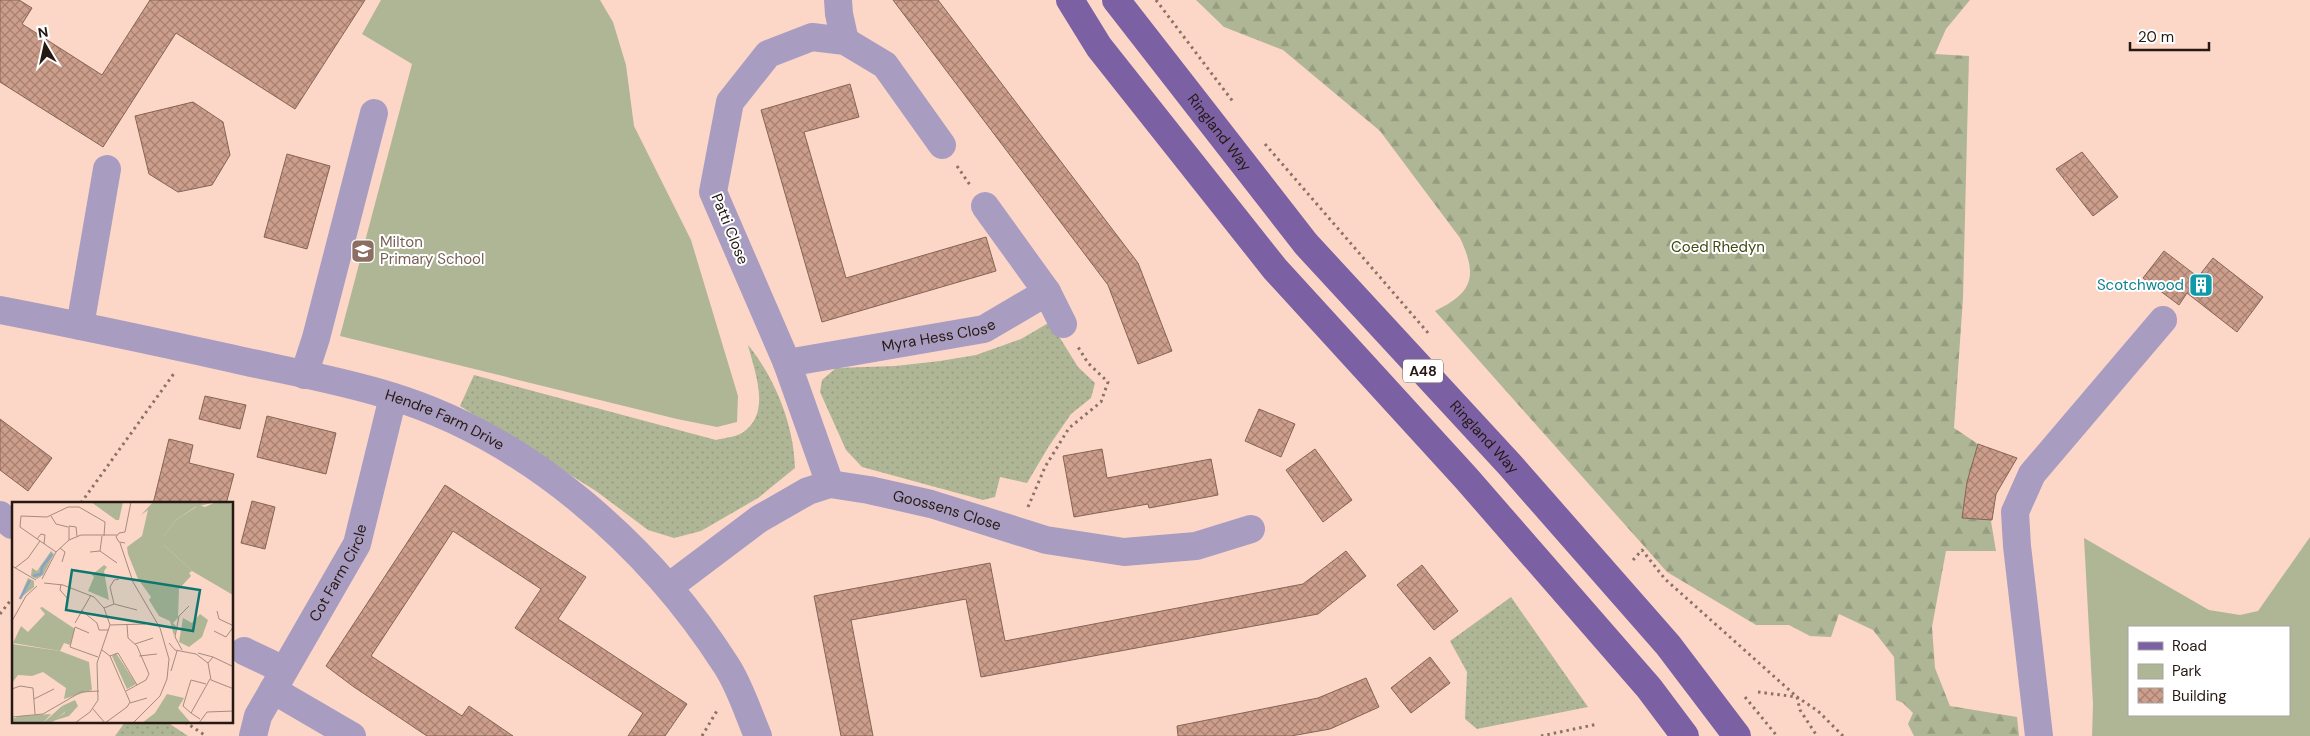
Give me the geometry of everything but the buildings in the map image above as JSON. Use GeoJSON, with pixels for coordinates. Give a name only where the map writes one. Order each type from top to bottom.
{"type":"FeatureCollection","features":[{"type":"Feature","properties":{"kind":"main road","name":"A48"},"geometry":{"type":"LineString","coordinates":[[1070,0],[1099,47],[1275,269],[1466,478],[1649,688],[1685,736]]}},
{"type":"Feature","properties":{"kind":"main road","name":"Ringland Way"},"geometry":{"type":"LineString","coordinates":[[1116,0],[1306,244],[1510,465],[1655,630],[1737,736]]}},
{"type":"Feature","properties":{"kind":"street"},"geometry":{"type":"LineString","coordinates":[[838,0],[845,41],[885,65],[942,145]]}},
{"type":"Feature","properties":{"kind":"street","name":"Patti Close"},"geometry":{"type":"LineString","coordinates":[[830,484],[787,363],[713,192],[730,102],[768,54],[812,37],[845,41]]}},
{"type":"Feature","properties":{"kind":"street"},"geometry":{"type":"LineString","coordinates":[[304,375],[316,338],[374,112]]}},
{"type":"Feature","properties":{"kind":"street"},"geometry":{"type":"LineString","coordinates":[[80,326],[107,169]]}},
{"type":"Feature","properties":{"kind":"street"},"geometry":{"type":"LineString","coordinates":[[985,206],[1046,292],[1063,324]]}},
{"type":"Feature","properties":{"kind":"street","name":"Myra Hess Close"},"geometry":{"type":"LineString","coordinates":[[787,363],[984,328],[1046,292]]}},
{"type":"Feature","properties":{"kind":"street","name":"Hendre Farm Drive"},"geometry":{"type":"LineString","coordinates":[[0,310],[304,375],[393,397],[453,421],[512,452],[565,486],[609,525],[670,586],[728,666],[758,736]]}},
{"type":"Feature","properties":{"kind":"street"},"geometry":{"type":"LineString","coordinates":[[2040,736],[2017,546],[2015,512],[2032,474],[2163,320]]}},
{"type":"Feature","properties":{"kind":"street","name":"Cot Farm Circle"},"geometry":{"type":"LineString","coordinates":[[253,736],[258,716],[357,544],[393,397]]}},
{"type":"Feature","properties":{"kind":"street","name":"Goossens Close"},"geometry":{"type":"LineString","coordinates":[[670,586],[759,519],[808,491],[830,484],[869,490],[931,504],[1046,540],[1124,552],[1196,546],[1251,529]]}},
{"type":"Feature","properties":{"kind":"street"},"geometry":{"type":"LineString","coordinates":[[244,651],[278,680],[352,736]]}},
{"type":"Feature","properties":{"kind":"path"},"geometry":{"type":"LineString","coordinates":[[1156,0],[1236,107]]}},
{"type":"Feature","properties":{"kind":"path"},"geometry":{"type":"LineString","coordinates":[[1260,137],[1435,341]]}},
{"type":"Feature","properties":{"kind":"path"},"geometry":{"type":"LineString","coordinates":[[942,145],[985,206]]}},
{"type":"Feature","properties":{"kind":"path"},"geometry":{"type":"LineString","coordinates":[[1018,531],[1045,467],[1069,428],[1101,402],[1108,382],[1088,363],[1063,324]]}},
{"type":"Feature","properties":{"kind":"path"},"geometry":{"type":"LineString","coordinates":[[81,502],[191,350]]}},
{"type":"Feature","properties":{"kind":"path"},"geometry":{"type":"LineString","coordinates":[[1633,560],[1642,550],[1665,578],[1797,697],[1818,711],[1843,736]]}},
{"type":"Feature","properties":{"kind":"path"},"geometry":{"type":"LineString","coordinates":[[1626,553],[1639,568]]}},
{"type":"Feature","properties":{"kind":"path"},"geometry":{"type":"LineString","coordinates":[[0,614],[12,599]]}},
{"type":"Feature","properties":{"kind":"path"},"geometry":{"type":"LineString","coordinates":[[1758,692],[1797,697]]}},
{"type":"Feature","properties":{"kind":"path"},"geometry":{"type":"LineString","coordinates":[[1744,696],[1776,736]]}},
{"type":"Feature","properties":{"kind":"path"},"geometry":{"type":"LineString","coordinates":[[1797,697],[1800,710],[1817,736]]}},
{"type":"Feature","properties":{"kind":"path"},"geometry":{"type":"LineString","coordinates":[[188,724],[206,736]]}},
{"type":"Feature","properties":{"kind":"path"},"geometry":{"type":"LineString","coordinates":[[1541,736],[1598,724]]}},
{"type":"Feature","properties":{"kind":"green space"},"geometry":{"type":"Polygon","coordinates":[[[381,0],[600,0],[613,22],[626,65],[634,126],[691,240],[738,396],[737,422],[717,427],[677,419],[340,336],[412,64],[362,34],[381,0]]]}},
{"type":"Feature","properties":{"kind":"green space","name":"Coed Rhedyn"},"geometry":{"type":"Polygon","coordinates":[[[1196,0],[1970,0],[1946,29],[1935,54],[1969,56],[1963,298],[1954,428],[1978,444],[1996,551],[1946,551],[1932,627],[1935,668],[1950,706],[2017,717],[2019,736],[1914,736],[1908,724],[1913,713],[1903,703],[1896,700],[1894,657],[1873,630],[1839,614],[1831,637],[1810,636],[1789,625],[1756,625],[1667,572],[1435,311],[1457,297],[1469,282],[1470,273],[1466,251],[1460,238],[1380,131],[1283,50],[1224,27],[1196,0]]]}},
{"type":"Feature","properties":{"kind":"green space"},"geometry":{"type":"Polygon","coordinates":[[[1050,322],[1078,367],[1095,383],[1091,398],[1071,414],[1027,483],[1000,477],[995,497],[983,500],[862,467],[846,450],[820,392],[822,380],[836,368],[895,366],[976,355],[1021,339],[1050,322]]]}},
{"type":"Feature","properties":{"kind":"green space"},"geometry":{"type":"Polygon","coordinates":[[[748,345],[767,372],[781,403],[791,435],[795,468],[758,498],[701,531],[674,538],[648,530],[596,491],[460,406],[474,375],[716,440],[736,436],[751,425],[757,415],[759,404],[757,380],[748,345]]]}},
{"type":"Feature","properties":{"kind":"green space"},"geometry":{"type":"Polygon","coordinates":[[[2310,537],[2310,736],[2092,736],[2093,704],[2084,538],[2209,610],[2240,615],[2258,611],[2310,537]]]}},
{"type":"Feature","properties":{"kind":"green space"},"geometry":{"type":"Polygon","coordinates":[[[1511,597],[1588,707],[1477,729],[1465,719],[1467,672],[1450,641],[1511,597]]]}},
{"type":"Feature","properties":{"kind":"green space"},"geometry":{"type":"Polygon","coordinates":[[[124,724],[170,724],[188,736],[115,736],[124,724]]]}},
{"type":"Feature","properties":{"kind":"place","name":"Milton Primary School"},"geometry":{"type":"Point","coordinates":[363,251]}},
{"type":"Feature","properties":{"kind":"place","name":"Scotchwood"},"geometry":{"type":"Point","coordinates":[2201,285]}}]}
